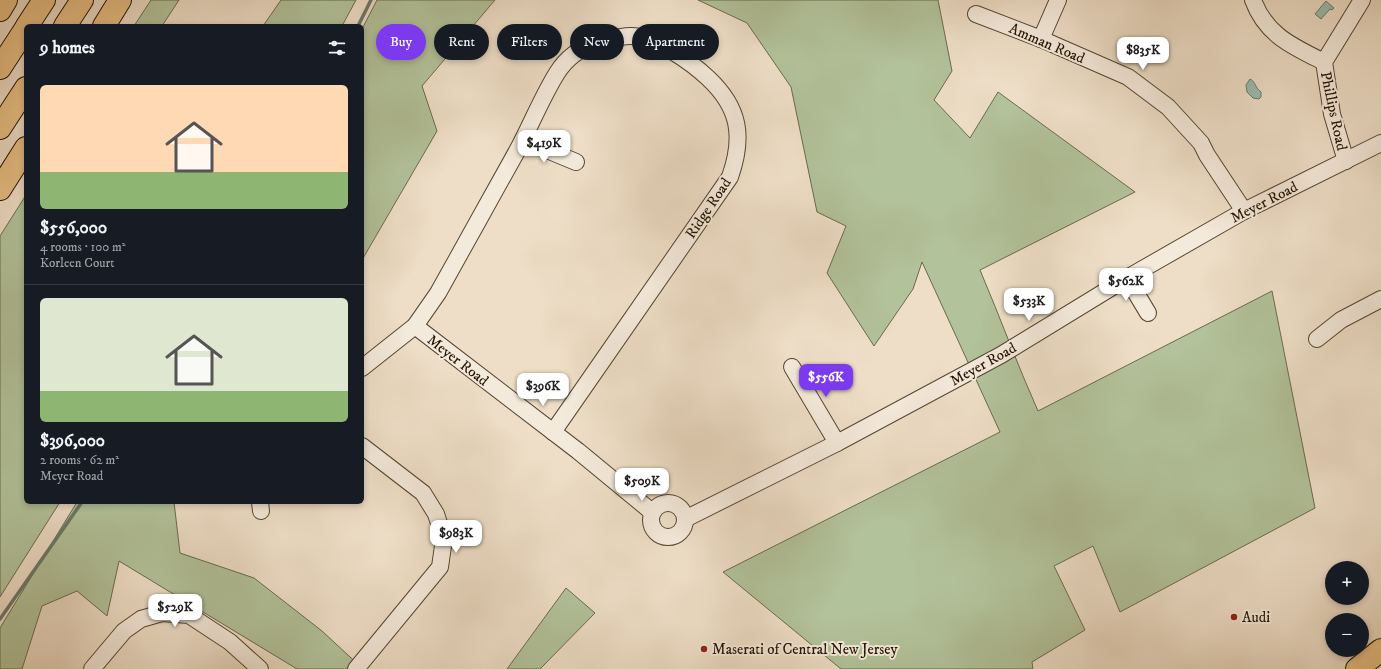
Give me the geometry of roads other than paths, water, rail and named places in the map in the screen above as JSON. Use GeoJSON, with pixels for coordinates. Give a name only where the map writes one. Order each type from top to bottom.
{"type":"FeatureCollection","features":[{"type":"Feature","properties":{"kind":"highway"},"geometry":{"type":"LineString","coordinates":[[0,10],[6,0]]}},
{"type":"Feature","properties":{"kind":"highway"},"geometry":{"type":"LineString","coordinates":[[29,24],[44,0]]}},
{"type":"Feature","properties":{"kind":"highway"},"geometry":{"type":"LineString","coordinates":[[66,24],[82,0]]}},
{"type":"Feature","properties":{"kind":"highway"},"geometry":{"type":"LineString","coordinates":[[105,24],[120,0]]}},
{"type":"Feature","properties":{"kind":"highway"},"geometry":{"type":"LineString","coordinates":[[0,68],[24,32]]}},
{"type":"Feature","properties":{"kind":"highway"},"geometry":{"type":"LineString","coordinates":[[0,128],[24,91]]}},
{"type":"Feature","properties":{"kind":"highway"},"geometry":{"type":"LineString","coordinates":[[0,189],[24,151]]}},
{"type":"Feature","properties":{"kind":"highway"},"geometry":{"type":"LineString","coordinates":[[1357,669],[1381,650]]}},
{"type":"Feature","properties":{"kind":"street"},"geometry":{"type":"LineString","coordinates":[[1041,39],[1058,0]]}},
{"type":"Feature","properties":{"kind":"street"},"geometry":{"type":"LineString","coordinates":[[1253,0],[1258,15],[1271,31],[1287,44],[1324,62]]}},
{"type":"Feature","properties":{"kind":"street","name":"Phillips Road"},"geometry":{"type":"LineString","coordinates":[[1346,161],[1332,114],[1324,62],[1362,0]]}},
{"type":"Feature","properties":{"kind":"street","name":"Amman Road"},"geometry":{"type":"LineString","coordinates":[[976,14],[1041,39],[1128,77],[1168,107],[1201,143],[1207,155],[1244,211]]}},
{"type":"Feature","properties":{"kind":"street","name":"Ridge Road"},"geometry":{"type":"LineString","coordinates":[[364,366],[415,326],[438,293],[523,140],[557,72],[572,54],[585,46],[615,38],[633,36],[653,41],[699,70],[718,87],[736,118],[739,138],[737,157],[730,177],[552,432]]}},
{"type":"Feature","properties":{"kind":"street"},"geometry":{"type":"LineString","coordinates":[[523,140],[576,162]]}},
{"type":"Feature","properties":{"kind":"street","name":"Meyer Road"},"geometry":{"type":"LineString","coordinates":[[685,519],[837,443],[1001,355],[1127,278],[1244,211],[1381,143]]}},
{"type":"Feature","properties":{"kind":"street"},"geometry":{"type":"LineString","coordinates":[[1127,278],[1148,313]]}},
{"type":"Feature","properties":{"kind":"street"},"geometry":{"type":"LineString","coordinates":[[1317,338],[1341,320],[1381,299]]}},
{"type":"Feature","properties":{"kind":"street","name":"Meyer Road"},"geometry":{"type":"LineString","coordinates":[[415,326],[578,451],[652,512]]}},
{"type":"Feature","properties":{"kind":"street"},"geometry":{"type":"LineString","coordinates":[[792,367],[837,443]]}},
{"type":"Feature","properties":{"kind":"street"},"geometry":{"type":"LineString","coordinates":[[356,669],[440,567],[444,539],[436,514],[423,494],[364,448]]}},
{"type":"Feature","properties":{"kind":"street"},"geometry":{"type":"LineString","coordinates":[[672,503],[681,509],[685,519],[685,525],[678,534],[667,538],[656,533],[652,529],[650,523],[652,512],[660,504],[672,503]]}},
{"type":"Feature","properties":{"kind":"street"},"geometry":{"type":"LineString","coordinates":[[92,669],[124,631],[141,619],[162,613],[189,615],[230,642],[260,669]]}},
{"type":"Feature","properties":{"kind":"waterway"},"geometry":{"type":"LineString","coordinates":[[359,24],[371,0]]}},
{"type":"Feature","properties":{"kind":"waterway"},"geometry":{"type":"LineString","coordinates":[[0,619],[81,504]]}},
{"type":"Feature","properties":{"kind":"place","name":"Audi"},"geometry":{"type":"Point","coordinates":[1234,617]}},
{"type":"Feature","properties":{"kind":"place","name":"Maserati of Central New Jersey"},"geometry":{"type":"Point","coordinates":[704,649]}}]}
